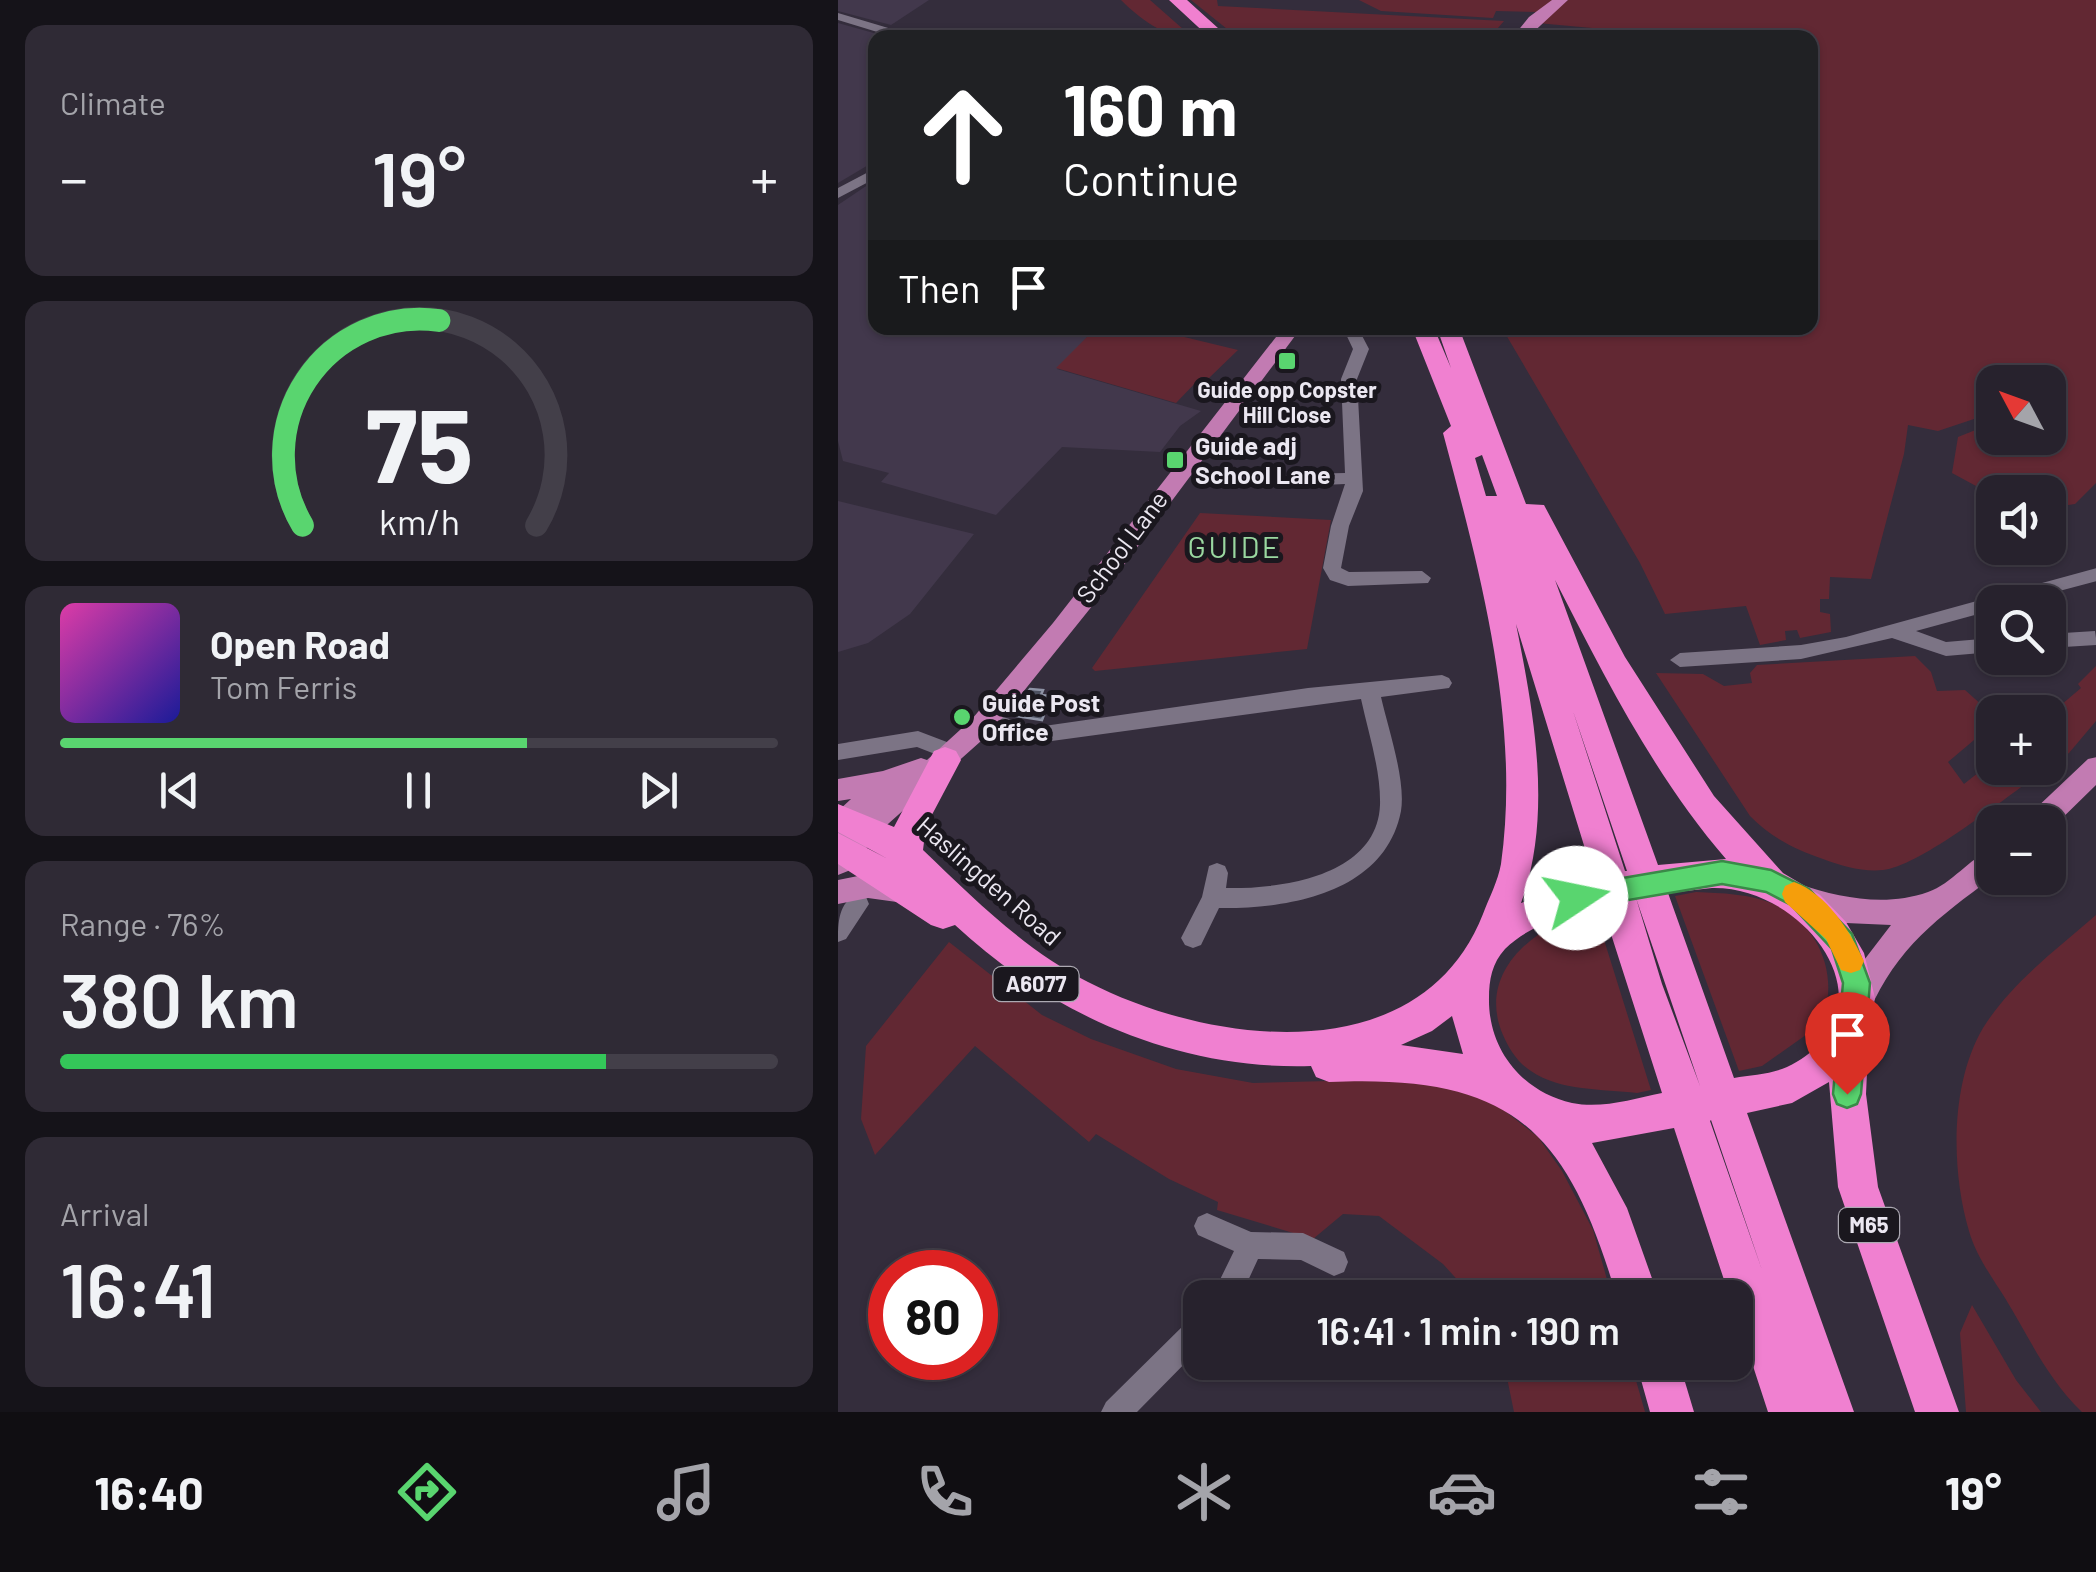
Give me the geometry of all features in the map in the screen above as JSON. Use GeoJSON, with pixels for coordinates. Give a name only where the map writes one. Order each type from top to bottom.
{"type":"FeatureCollection","features":[{"type":"Feature","properties":{"kind":"highway"},"geometry":{"type":"LineString","coordinates":[[1160,0],[1192,30]]}},
{"type":"Feature","properties":{"kind":"highway"},"geometry":{"type":"LineString","coordinates":[[1177,0],[1211,30]]}},
{"type":"Feature","properties":{"kind":"highway"},"geometry":{"type":"LineString","coordinates":[[1434,335],[1485,539],[1507,650],[1522,764],[1517,868],[1481,954],[1470,994],[1471,1028],[1485,1062],[1516,1097],[1560,1134],[1593,1176],[1611,1210],[1632,1280]]}},
{"type":"Feature","properties":{"kind":"highway"},"geometry":{"type":"LineString","coordinates":[[1434,335],[1504,536],[1644,984],[1790,1412]]}},
{"type":"Feature","properties":{"kind":"highway"},"geometry":{"type":"LineString","coordinates":[[1436,335],[1469,378],[1593,630],[1710,820],[1734,850],[1826,921],[1843,943],[1857,983],[1854,1015]]}},
{"type":"Feature","properties":{"kind":"highway"},"geometry":{"type":"LineString","coordinates":[[1469,378],[1832,1412]]}},
{"type":"Feature","properties":{"kind":"highway"},"geometry":{"type":"LineString","coordinates":[[910,874],[910,825],[949,756]]}},
{"type":"Feature","properties":{"kind":"highway","name":"Haslingden Road"},"geometry":{"type":"LineString","coordinates":[[843,831],[910,874],[1035,970],[1095,1004],[1190,1038],[1258,1047],[1316,1048],[1366,1041],[1423,1017],[1450,995],[1481,954]]}},
{"type":"Feature","properties":{"kind":"highway","name":"A6077"},"geometry":{"type":"LineString","coordinates":[[1481,954],[1504,929],[1536,908],[1576,898],[1690,876],[1737,873],[1782,887]]}},
{"type":"Feature","properties":{"kind":"highway","name":"Haslingden Road"},"geometry":{"type":"LineString","coordinates":[[910,874],[1019,973],[1084,1016],[1130,1036],[1213,1056],[1252,1060],[1329,1064],[1427,1062],[1465,1070],[1516,1097]]}},
{"type":"Feature","properties":{"kind":"highway","name":"A6077"},"geometry":{"type":"LineString","coordinates":[[1516,1097],[1577,1124],[1617,1124],[1792,1085],[1819,1070],[1854,1015]]}},
{"type":"Feature","properties":{"kind":"highway","name":"M65"},"geometry":{"type":"LineString","coordinates":[[1854,1015],[1847,1094],[1858,1187],[1938,1412]]}},
{"type":"Feature","properties":{"kind":"highway"},"geometry":{"type":"LineString","coordinates":[[1663,1380],[1672,1412]]}},
{"type":"Feature","properties":{"kind":"main road"},"geometry":{"type":"LineString","coordinates":[[1526,30],[1562,0]]}},
{"type":"Feature","properties":{"kind":"main road","name":"School Lane"},"geometry":{"type":"LineString","coordinates":[[843,831],[949,756],[986,720],[1286,335]]}},
{"type":"Feature","properties":{"kind":"main road"},"geometry":{"type":"LineString","coordinates":[[843,831],[897,779],[949,756]]}},
{"type":"Feature","properties":{"kind":"main road"},"geometry":{"type":"LineString","coordinates":[[2057,805],[2096,767]]}},
{"type":"Feature","properties":{"kind":"main road"},"geometry":{"type":"LineString","coordinates":[[1854,1015],[1870,972],[1887,946],[1934,901],[1976,873]]}},
{"type":"Feature","properties":{"kind":"main road"},"geometry":{"type":"LineString","coordinates":[[848,898],[868,886],[910,874]]}},
{"type":"Feature","properties":{"kind":"main road"},"geometry":{"type":"LineString","coordinates":[[1782,887],[1857,914],[1894,913],[1934,901]]}},
{"type":"Feature","properties":{"kind":"street"},"geometry":{"type":"LineString","coordinates":[[838,16],[884,30]]}},
{"type":"Feature","properties":{"kind":"street"},"geometry":{"type":"LineString","coordinates":[[838,194],[868,177]]}},
{"type":"Feature","properties":{"kind":"street"},"geometry":{"type":"LineString","coordinates":[[1355,335],[1361,350],[1348,379],[1354,478],[1332,568],[1345,578],[1382,588],[1422,578]]}},
{"type":"Feature","properties":{"kind":"street"},"geometry":{"type":"LineString","coordinates":[[1301,479],[1354,478]]}},
{"type":"Feature","properties":{"kind":"street"},"geometry":{"type":"LineString","coordinates":[[2057,585],[2096,574]]}},
{"type":"Feature","properties":{"kind":"street"},"geometry":{"type":"LineString","coordinates":[[1680,660],[1801,652],[1976,608]]}},
{"type":"Feature","properties":{"kind":"street"},"geometry":{"type":"LineString","coordinates":[[1893,631],[1946,649],[1976,647]]}},
{"type":"Feature","properties":{"kind":"street"},"geometry":{"type":"LineString","coordinates":[[2066,640],[2095,638]]}},
{"type":"Feature","properties":{"kind":"street"},"geometry":{"type":"LineString","coordinates":[[1736,656],[1744,678]]}},
{"type":"Feature","properties":{"kind":"street"},"geometry":{"type":"LineString","coordinates":[[986,720],[1037,735],[1442,682]]}},
{"type":"Feature","properties":{"kind":"street"},"geometry":{"type":"LineString","coordinates":[[1213,898],[1252,900],[1336,882],[1377,848],[1391,808],[1369,689]]}},
{"type":"Feature","properties":{"kind":"street"},"geometry":{"type":"LineString","coordinates":[[838,752],[918,739],[949,756]]}},
{"type":"Feature","properties":{"kind":"street"},"geometry":{"type":"LineString","coordinates":[[1192,938],[1213,898],[1216,873]]}},
{"type":"Feature","properties":{"kind":"street"},"geometry":{"type":"LineString","coordinates":[[838,932],[848,898]]}},
{"type":"Feature","properties":{"kind":"street"},"geometry":{"type":"LineString","coordinates":[[1207,1226],[1251,1245],[1303,1247],[1334,1262]]}},
{"type":"Feature","properties":{"kind":"street"},"geometry":{"type":"LineString","coordinates":[[1234,1280],[1251,1245]]}},
{"type":"Feature","properties":{"kind":"street"},"geometry":{"type":"LineString","coordinates":[[1116,1412],[1183,1347]]}},
{"type":"Feature","properties":{"kind":"shaded area"},"geometry":{"type":"Polygon","coordinates":[[[838,0],[929,0],[891,25],[838,11],[838,0]]]}},
{"type":"Feature","properties":{"kind":"shaded area"},"geometry":{"type":"Polygon","coordinates":[[[1121,0],[1150,0],[1184,30],[1163,30],[1121,0]]]}},
{"type":"Feature","properties":{"kind":"shaded area"},"geometry":{"type":"Polygon","coordinates":[[[1191,0],[1217,0],[1218,6],[1504,21],[1496,30],[1228,30],[1191,0]]]}},
{"type":"Feature","properties":{"kind":"shaded area"},"geometry":{"type":"Polygon","coordinates":[[[1359,0],[1554,0],[1537,12],[1496,11],[1493,18],[1381,11],[1359,0]]]}},
{"type":"Feature","properties":{"kind":"shaded area"},"geometry":{"type":"Polygon","coordinates":[[[1568,0],[2096,0],[2097,482],[2075,504],[2066,505],[2066,475],[1976,475],[1976,486],[1952,473],[1958,437],[1976,430],[1976,455],[2066,455],[2066,365],[1976,365],[1976,418],[1938,431],[1908,425],[1871,579],[1830,577],[1829,599],[1820,599],[1820,612],[1830,614],[1831,632],[1800,638],[1797,630],[1785,631],[1786,640],[1760,645],[1746,606],[1665,614],[1640,563],[1506,335],[1818,335],[1818,30],[1614,30],[1537,23],[1568,0]]]}},
{"type":"Feature","properties":{"kind":"shaded area"},"geometry":{"type":"Polygon","coordinates":[[[838,23],[868,31],[868,165],[838,183],[838,23]]]}},
{"type":"Feature","properties":{"kind":"shaded area"},"geometry":{"type":"Polygon","coordinates":[[[868,185],[868,335],[1089,335],[1057,369],[1201,411],[1180,426],[1160,452],[1062,447],[996,515],[881,482],[889,473],[843,461],[838,441],[838,205],[868,185]]]}},
{"type":"Feature","properties":{"kind":"shaded area"},"geometry":{"type":"Polygon","coordinates":[[[1089,335],[1176,335],[1238,350],[1209,378],[1201,377],[1176,403],[1056,368],[1089,335]]]}},
{"type":"Feature","properties":{"kind":"shaded area"},"geometry":{"type":"Polygon","coordinates":[[[838,501],[974,534],[910,614],[868,643],[838,652],[838,501]]]}},
{"type":"Feature","properties":{"kind":"shaded area"},"geometry":{"type":"Polygon","coordinates":[[[1200,513],[1331,520],[1307,649],[1095,671],[1092,668],[1200,513]]]}},
{"type":"Feature","properties":{"kind":"shaded area"},"geometry":{"type":"Polygon","coordinates":[[[1915,656],[1931,672],[1937,691],[1965,690],[1976,700],[1976,738],[1948,762],[1964,784],[1976,774],[1976,785],[2024,785],[1996,805],[1976,805],[1976,820],[1900,865],[1868,870],[1812,855],[1784,842],[1750,816],[1656,673],[1703,674],[1724,686],[1752,683],[1750,673],[1757,665],[1915,656]]]}},
{"type":"Feature","properties":{"kind":"shaded area"},"geometry":{"type":"Polygon","coordinates":[[[2096,666],[2096,721],[2066,755],[2066,701],[2081,688],[2078,684],[2096,666]]]}},
{"type":"Feature","properties":{"kind":"shaded area"},"geometry":{"type":"Polygon","coordinates":[[[1696,892],[1746,896],[1774,904],[1804,925],[1822,956],[1828,990],[1820,1025],[1762,1066],[1739,1071],[1675,896],[1696,892]]]}},
{"type":"Feature","properties":{"kind":"shaded area"},"geometry":{"type":"Polygon","coordinates":[[[1595,911],[1651,1090],[1637,1093],[1582,1088],[1542,1078],[1522,1064],[1503,1035],[1497,1012],[1498,990],[1517,953],[1553,926],[1595,911]]]}},
{"type":"Feature","properties":{"kind":"shaded area"},"geometry":{"type":"Polygon","coordinates":[[[2096,915],[2097,1412],[2082,1412],[2049,1372],[1976,1249],[1963,1207],[1957,1128],[1964,1075],[1983,1028],[2021,981],[2096,915]]]}},
{"type":"Feature","properties":{"kind":"shaded area"},"geometry":{"type":"Polygon","coordinates":[[[949,942],[1042,1015],[1091,1039],[1176,1069],[1253,1083],[1408,1079],[1487,1097],[1538,1137],[1562,1171],[1593,1230],[1607,1280],[1458,1280],[1443,1264],[1379,1216],[1343,1214],[1313,1239],[1217,1210],[1218,1202],[1169,1179],[1096,1134],[1089,1142],[975,1046],[875,1155],[861,1119],[866,1046],[949,942]]]}},
{"type":"Feature","properties":{"kind":"shaded area"},"geometry":{"type":"Polygon","coordinates":[[[1972,1305],[2016,1380],[2041,1412],[1966,1412],[1960,1333],[1972,1305]]]}},
{"type":"Feature","properties":{"kind":"shaded area"},"geometry":{"type":"Polygon","coordinates":[[[1507,1380],[1636,1380],[1645,1412],[1514,1412],[1507,1380]]]}},
{"type":"Feature","properties":{"kind":"building"},"geometry":{"type":"Polygon","coordinates":[[[1030,689],[1043,690],[1041,695],[1051,696],[1042,720],[1010,715],[1030,689]]]}},
{"type":"Feature","properties":{"kind":"slow traffic"},"geometry":{"type":"LineString","coordinates":[[1794,894],[1835,931],[1851,961]]}},
{"type":"Feature","properties":{"kind":"place","name":"Guide opp Copster Hill Close"},"geometry":{"type":"Point","coordinates":[1287,361]}},
{"type":"Feature","properties":{"kind":"place","name":"Guide adj School Lane"},"geometry":{"type":"Point","coordinates":[1175,460]}},
{"type":"Feature","properties":{"kind":"place","name":"Guide Post Office"},"geometry":{"type":"Point","coordinates":[962,717]}},
{"type":"Feature","properties":{"kind":"district","name":"GUIDE"},"geometry":{"type":"Point","coordinates":[1235,548]}},
{"type":"Feature","properties":{"kind":"route"},"geometry":{"type":"LineString","coordinates":[[1576,898],[1722,872],[1771,881],[1800,897],[1843,943],[1857,983],[1847,1094]]}}]}
